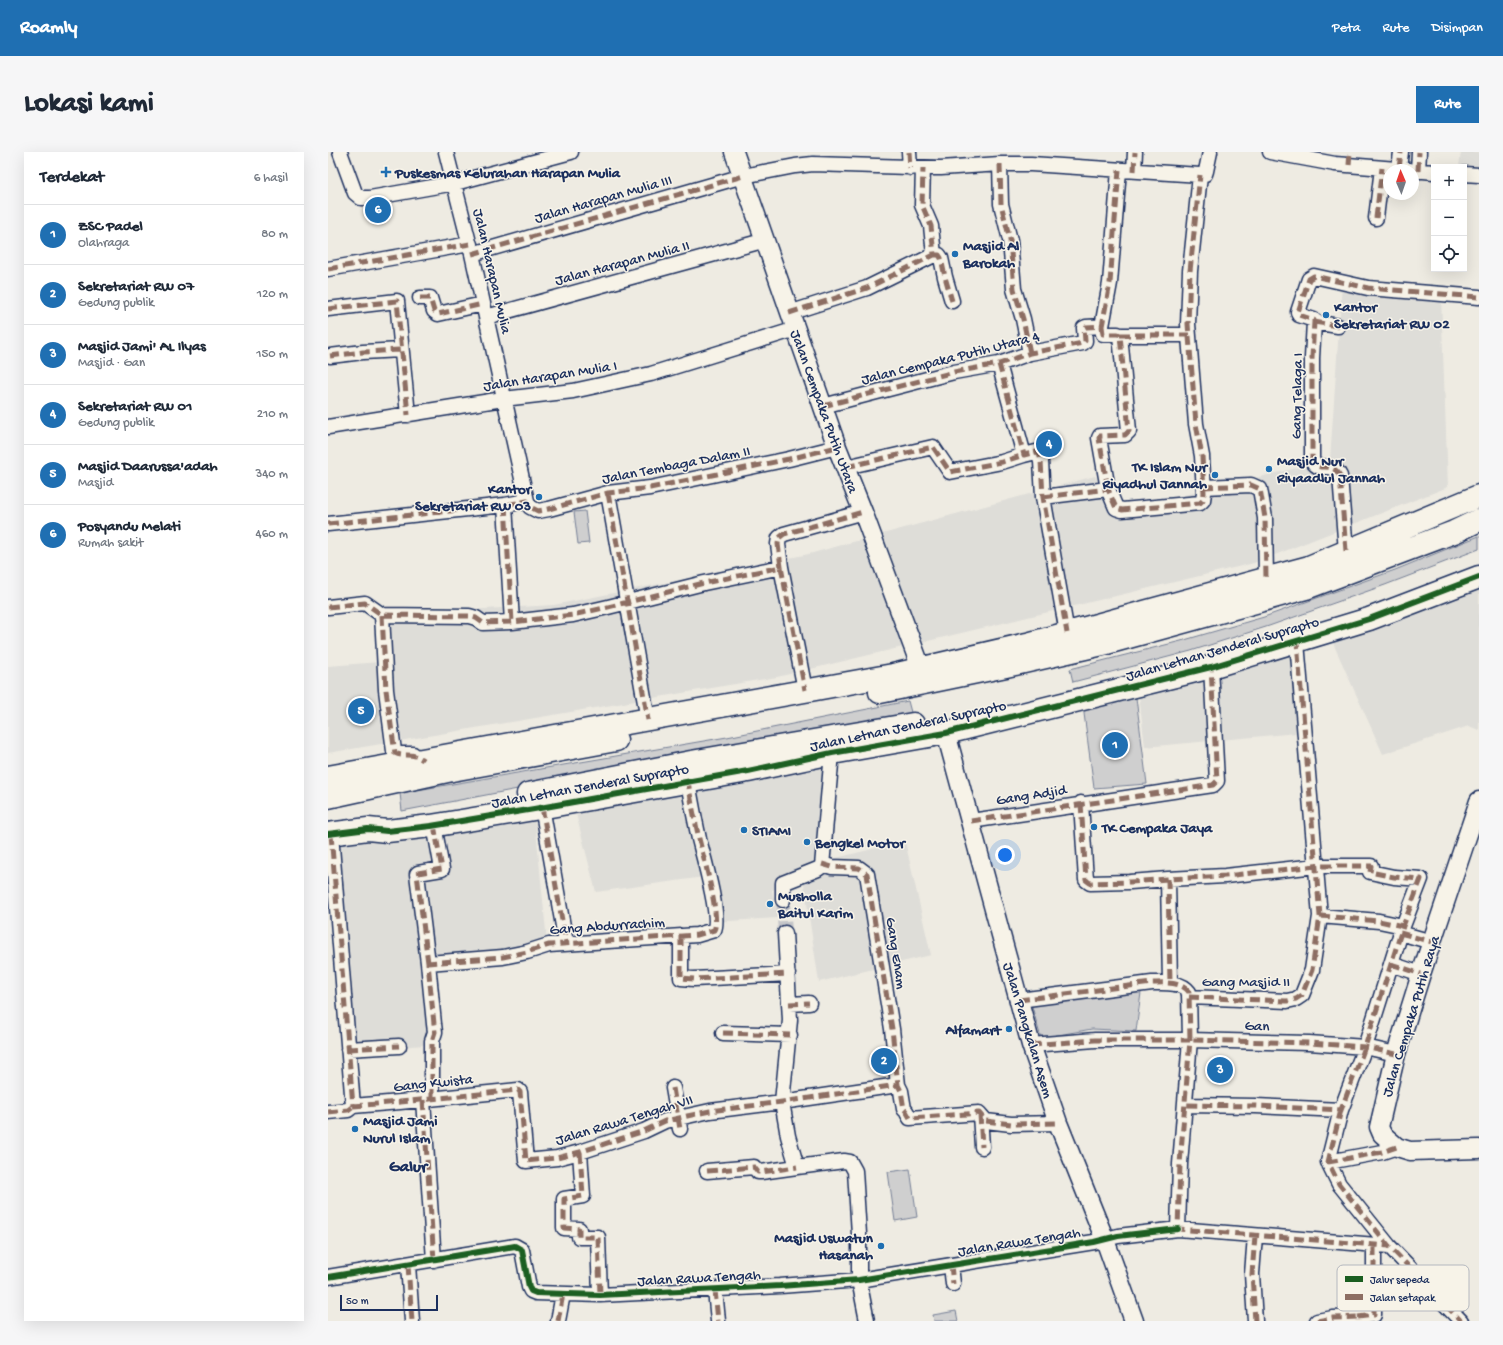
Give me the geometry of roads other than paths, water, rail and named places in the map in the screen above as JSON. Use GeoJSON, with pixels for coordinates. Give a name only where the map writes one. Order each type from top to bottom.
{"type":"FeatureCollection","features":[{"type":"Feature","properties":{"kind":"main road"},"geometry":{"type":"LineString","coordinates":[[328,797],[452,770],[913,686],[1024,653],[1067,633],[1309,567],[1476,500]]}},
{"type":"Feature","properties":{"kind":"main road"},"geometry":{"type":"LineString","coordinates":[[328,777],[893,675],[921,668],[1107,643],[1306,588],[1454,532],[1479,520]]}},
{"type":"Feature","properties":{"kind":"main road","name":"Jalan Letnan Jenderal Suprapto"},"geometry":{"type":"LineString","coordinates":[[368,829],[384,821],[559,789],[691,762],[942,719],[1211,667],[1369,619],[1479,563]]}},
{"type":"Feature","properties":{"kind":"main road","name":"Jalan Letnan Jenderal Suprapto"},"geometry":{"type":"LineString","coordinates":[[330,834],[368,829],[387,831],[434,825],[748,771],[832,753],[946,733],[1416,594],[1479,577]]}},
{"type":"Feature","properties":{"kind":"street"},"geometry":{"type":"LineString","coordinates":[[340,152],[355,193],[361,198],[370,198],[455,183],[571,152]]}},
{"type":"Feature","properties":{"kind":"street","name":"Jalan Harapan Mulia"},"geometry":{"type":"LineString","coordinates":[[446,152],[471,249],[503,399]]}},
{"type":"Feature","properties":{"kind":"street","name":"Jalan Cempaka Putih Utara"},"geometry":{"type":"LineString","coordinates":[[734,152],[766,240],[792,321],[837,447],[846,467],[921,668]]}},
{"type":"Feature","properties":{"kind":"street"},"geometry":{"type":"LineString","coordinates":[[909,152],[916,168],[922,205],[931,226],[934,255],[939,255],[942,258],[945,277],[952,301]]}},
{"type":"Feature","properties":{"kind":"street"},"geometry":{"type":"LineString","coordinates":[[1134,171],[1135,152]]}},
{"type":"Feature","properties":{"kind":"street"},"geometry":{"type":"LineString","coordinates":[[1120,335],[1129,431],[1125,435],[1100,436],[1099,438],[1108,489],[1116,508],[1118,510],[1200,503],[1203,499],[1204,487],[1202,456],[1196,424],[1189,335],[1188,293],[1203,173],[1210,152]]}},
{"type":"Feature","properties":{"kind":"street"},"geometry":{"type":"LineString","coordinates":[[1270,152],[1350,158],[1382,168],[1376,218]]}},
{"type":"Feature","properties":{"kind":"street"},"geometry":{"type":"LineString","coordinates":[[1401,152],[1407,164]]}},
{"type":"Feature","properties":{"kind":"street"},"geometry":{"type":"LineString","coordinates":[[1413,164],[1419,152]]}},
{"type":"Feature","properties":{"kind":"street","name":"Jalan Harapan Mulia III"},"geometry":{"type":"LineString","coordinates":[[328,269],[471,249],[743,176],[813,164],[941,168],[1000,164],[1031,164],[1134,171],[1203,173]]}},
{"type":"Feature","properties":{"kind":"street"},"geometry":{"type":"LineString","coordinates":[[1000,164],[1001,204],[1010,240],[1014,289],[1022,315],[1030,353]]}},
{"type":"Feature","properties":{"kind":"street"},"geometry":{"type":"LineString","coordinates":[[1119,170],[1110,283],[1102,326],[1103,334],[1189,335]]}},
{"type":"Feature","properties":{"kind":"street"},"geometry":{"type":"LineString","coordinates":[[1419,171],[1431,172]]}},
{"type":"Feature","properties":{"kind":"street"},"geometry":{"type":"LineString","coordinates":[[1467,174],[1479,175]]}},
{"type":"Feature","properties":{"kind":"street","name":"Jalan Harapan Mulia II"},"geometry":{"type":"LineString","coordinates":[[420,298],[430,298],[434,311],[438,314],[485,310],[766,240]]}},
{"type":"Feature","properties":{"kind":"street","name":"Jalan Harapan Mulia I"},"geometry":{"type":"LineString","coordinates":[[328,427],[503,399],[574,391],[651,374],[792,321],[867,288],[934,255]]}},
{"type":"Feature","properties":{"kind":"street"},"geometry":{"type":"LineString","coordinates":[[1338,326],[1314,322],[1314,320],[1298,314],[1309,279],[1314,276],[1368,288],[1479,297]]}},
{"type":"Feature","properties":{"kind":"street"},"geometry":{"type":"LineString","coordinates":[[328,309],[397,301],[408,415]]}},
{"type":"Feature","properties":{"kind":"street","name":"Gang Telaga I"},"geometry":{"type":"LineString","coordinates":[[1314,322],[1312,358],[1312,459],[1317,467],[1332,467],[1337,470],[1340,476],[1346,551]]}},
{"type":"Feature","properties":{"kind":"street","name":"Jalan Cempaka Putih Utara 4"},"geometry":{"type":"LineString","coordinates":[[823,406],[954,372],[999,364],[1030,353],[1082,344],[1085,341],[1084,328],[1102,326]]}},
{"type":"Feature","properties":{"kind":"street"},"geometry":{"type":"LineString","coordinates":[[330,356],[363,352],[401,350]]}},
{"type":"Feature","properties":{"kind":"street"},"geometry":{"type":"LineString","coordinates":[[999,364],[1024,456]]}},
{"type":"Feature","properties":{"kind":"street"},"geometry":{"type":"LineString","coordinates":[[328,524],[505,505],[527,501],[503,399]]}},
{"type":"Feature","properties":{"kind":"street","name":"Jalan Tembaga Dalam II"},"geometry":{"type":"LineString","coordinates":[[527,501],[530,507],[538,511],[608,493],[658,487],[789,459],[837,447]]}},
{"type":"Feature","properties":{"kind":"street"},"geometry":{"type":"LineString","coordinates":[[846,467],[933,447],[950,472],[1002,462],[1036,452],[1039,453],[1044,497],[1067,633]]}},
{"type":"Feature","properties":{"kind":"street"},"geometry":{"type":"LineString","coordinates":[[1204,487],[1251,485],[1260,490],[1265,518],[1266,579]]}},
{"type":"Feature","properties":{"kind":"street"},"geometry":{"type":"LineString","coordinates":[[1044,497],[1108,489]]}},
{"type":"Feature","properties":{"kind":"street"},"geometry":{"type":"LineString","coordinates":[[608,493],[648,720]]}},
{"type":"Feature","properties":{"kind":"street"},"geometry":{"type":"LineString","coordinates":[[505,505],[512,622]]}},
{"type":"Feature","properties":{"kind":"street"},"geometry":{"type":"LineString","coordinates":[[805,690],[781,567],[778,544],[779,538],[784,534],[863,512]]}},
{"type":"Feature","properties":{"kind":"street"},"geometry":{"type":"LineString","coordinates":[[328,607],[365,603],[382,615],[469,616],[476,618],[483,623],[512,622],[573,615],[781,567]]}},
{"type":"Feature","properties":{"kind":"street"},"geometry":{"type":"LineString","coordinates":[[382,615],[386,690],[395,753],[398,755],[412,754],[423,760]]}},
{"type":"Feature","properties":{"kind":"street","name":"Gang Masjid II"},"geometry":{"type":"LineString","coordinates":[[1019,1000],[1152,983],[1170,983],[1186,988],[1189,997],[1287,1001],[1296,999],[1302,995],[1312,970],[1320,916],[1297,642]]}},
{"type":"Feature","properties":{"kind":"street"},"geometry":{"type":"LineString","coordinates":[[1081,804],[1213,784],[1217,781],[1211,667]]}},
{"type":"Feature","properties":{"kind":"street","name":"Jalan Pangkalan Asem"},"geometry":{"type":"LineString","coordinates":[[946,733],[1031,1045],[1058,1123],[1105,1240],[1134,1321]]}},
{"type":"Feature","properties":{"kind":"street"},"geometry":{"type":"LineString","coordinates":[[784,900],[783,883],[818,869],[822,864],[832,753]]}},
{"type":"Feature","properties":{"kind":"street","name":"Gang Abdurrachim"},"geometry":{"type":"LineString","coordinates":[[428,963],[503,957],[527,952],[549,945],[681,936],[712,932],[716,928],[716,924],[710,883],[699,839],[688,781]]}},
{"type":"Feature","properties":{"kind":"street","name":"Jalan Cempaka Putih Raya"},"geometry":{"type":"LineString","coordinates":[[1479,801],[1396,1054],[1379,1127],[1382,1134],[1398,1147],[1410,1151],[1479,1149]]}},
{"type":"Feature","properties":{"kind":"street","name":"Gang Adjid"},"geometry":{"type":"LineString","coordinates":[[970,821],[1081,804],[1086,880],[1090,883],[1224,876],[1316,866],[1371,866],[1370,872],[1394,877],[1421,879],[1401,929]]}},
{"type":"Feature","properties":{"kind":"street"},"geometry":{"type":"LineString","coordinates":[[542,807],[566,944]]}},
{"type":"Feature","properties":{"kind":"street"},"geometry":{"type":"LineString","coordinates":[[434,825],[442,869],[418,873],[434,1024],[428,1100],[434,1260]]}},
{"type":"Feature","properties":{"kind":"street"},"geometry":{"type":"LineString","coordinates":[[330,834],[353,1106]]}},
{"type":"Feature","properties":{"kind":"street","name":"Gang Enam"},"geometry":{"type":"LineString","coordinates":[[822,864],[832,867],[859,868],[867,874],[892,1029],[898,1085],[901,1091],[904,1109],[910,1118],[980,1114]]}},
{"type":"Feature","properties":{"kind":"street"},"geometry":{"type":"LineString","coordinates":[[1168,878],[1170,983]]}},
{"type":"Feature","properties":{"kind":"street"},"geometry":{"type":"LineString","coordinates":[[1320,916],[1379,921],[1432,942]]}},
{"type":"Feature","properties":{"kind":"street"},"geometry":{"type":"LineString","coordinates":[[1401,929],[1365,1047],[1341,1110],[1328,1162],[1339,1184],[1389,1246],[1407,1265]]}},
{"type":"Feature","properties":{"kind":"street"},"geometry":{"type":"LineString","coordinates":[[785,933],[790,1004],[790,1035],[782,1102],[788,1136],[797,1167]]}},
{"type":"Feature","properties":{"kind":"street"},"geometry":{"type":"LineString","coordinates":[[681,936],[681,978],[694,979],[788,974]]}},
{"type":"Feature","properties":{"kind":"street"},"geometry":{"type":"LineString","coordinates":[[1391,964],[1422,974]]}},
{"type":"Feature","properties":{"kind":"street"},"geometry":{"type":"LineString","coordinates":[[1178,1230],[1180,1164],[1190,1040],[1189,997]]}},
{"type":"Feature","properties":{"kind":"street"},"geometry":{"type":"LineString","coordinates":[[790,1004],[809,1003]]}},
{"type":"Feature","properties":{"kind":"street"},"geometry":{"type":"LineString","coordinates":[[723,1033],[790,1035]]}},
{"type":"Feature","properties":{"kind":"street","name":"Gan"},"geometry":{"type":"LineString","coordinates":[[1031,1045],[1095,1040],[1190,1040],[1365,1047],[1396,1054]]}},
{"type":"Feature","properties":{"kind":"street"},"geometry":{"type":"LineString","coordinates":[[348,1049],[399,1046]]}},
{"type":"Feature","properties":{"kind":"street","name":"Jalan Rawa Tengah VII"},"geometry":{"type":"LineString","coordinates":[[516,1090],[520,1092],[526,1161],[557,1158],[580,1152],[644,1131],[665,1121],[679,1124],[710,1111],[898,1085]]}},
{"type":"Feature","properties":{"kind":"street"},"geometry":{"type":"LineString","coordinates":[[673,1088],[679,1124]]}},
{"type":"Feature","properties":{"kind":"street","name":"Gang Kwista"},"geometry":{"type":"LineString","coordinates":[[328,1112],[348,1110],[353,1106],[428,1100],[516,1090]]}},
{"type":"Feature","properties":{"kind":"street"},"geometry":{"type":"LineString","coordinates":[[1185,1105],[1256,1106],[1341,1110]]}},
{"type":"Feature","properties":{"kind":"street"},"geometry":{"type":"LineString","coordinates":[[980,1114],[986,1121],[1003,1123],[1058,1123]]}},
{"type":"Feature","properties":{"kind":"street"},"geometry":{"type":"LineString","coordinates":[[980,1114],[982,1147]]}},
{"type":"Feature","properties":{"kind":"street"},"geometry":{"type":"LineString","coordinates":[[1328,1162],[1377,1154],[1398,1147]]}},
{"type":"Feature","properties":{"kind":"street"},"geometry":{"type":"LineString","coordinates":[[580,1152],[583,1196],[564,1198],[564,1228],[579,1229],[579,1237],[598,1237],[600,1295]]}},
{"type":"Feature","properties":{"kind":"street"},"geometry":{"type":"LineString","coordinates":[[707,1171],[754,1167],[758,1172],[761,1172],[844,1161],[850,1162],[855,1170],[859,1280],[867,1321]]}},
{"type":"Feature","properties":{"kind":"street","name":"Jalan Rawa Tengah"},"geometry":{"type":"LineString","coordinates":[[328,1277],[408,1265],[515,1246],[522,1250],[531,1291],[536,1293],[600,1295],[715,1290],[859,1280],[1105,1240],[1118,1236],[1178,1230],[1389,1246]]}},
{"type":"Feature","properties":{"kind":"street"},"geometry":{"type":"LineString","coordinates":[[1255,1236],[1252,1274],[1255,1321]]}},
{"type":"Feature","properties":{"kind":"street"},"geometry":{"type":"LineString","coordinates":[[1374,1245],[1374,1265]]}},
{"type":"Feature","properties":{"kind":"street"},"geometry":{"type":"LineString","coordinates":[[408,1265],[412,1321]]}},
{"type":"Feature","properties":{"kind":"street"},"geometry":{"type":"LineString","coordinates":[[951,1265],[953,1284]]}},
{"type":"Feature","properties":{"kind":"street"},"geometry":{"type":"LineString","coordinates":[[715,1290],[718,1321]]}},
{"type":"Feature","properties":{"kind":"street"},"geometry":{"type":"LineString","coordinates":[[558,1321],[563,1294]]}},
{"type":"Feature","properties":{"kind":"street"},"geometry":{"type":"LineString","coordinates":[[1317,1321],[1333,1318],[1358,1319],[1374,1315],[1374,1311]]}},
{"type":"Feature","properties":{"kind":"street"},"geometry":{"type":"LineString","coordinates":[[1451,1311],[1461,1321]]}},
{"type":"Feature","properties":{"kind":"tunnel"},"geometry":{"type":"LineString","coordinates":[[783,900],[785,933]]}},
{"type":"Feature","properties":{"kind":"place","name":"Puskesmas Kelurahan Harapan Mulia"},"geometry":{"type":"Point","coordinates":[386,172]}},
{"type":"Feature","properties":{"kind":"place","name":"Posyandu Melati"},"geometry":{"type":"Point","coordinates":[378,210]}},
{"type":"Feature","properties":{"kind":"place","name":"Masjid Al Barokah"},"geometry":{"type":"Point","coordinates":[955,254]}},
{"type":"Feature","properties":{"kind":"place","name":"Kantor Sekretariat RW 02"},"geometry":{"type":"Point","coordinates":[1326,315]}},
{"type":"Feature","properties":{"kind":"place","name":"Sekretariat RW 01"},"geometry":{"type":"Point","coordinates":[1049,444]}},
{"type":"Feature","properties":{"kind":"place","name":"Masjid Nur Riyaadlul Jannah"},"geometry":{"type":"Point","coordinates":[1269,469]}},
{"type":"Feature","properties":{"kind":"place","name":"TK Islam Nur Riyadhul Jannah"},"geometry":{"type":"Point","coordinates":[1215,475]}},
{"type":"Feature","properties":{"kind":"place","name":"Kantor Sekretariat RW 03"},"geometry":{"type":"Point","coordinates":[539,497]}},
{"type":"Feature","properties":{"kind":"place","name":"Masjid Daarussa'adah"},"geometry":{"type":"Point","coordinates":[361,711]}},
{"type":"Feature","properties":{"kind":"place","name":"ZSC Padel"},"geometry":{"type":"Point","coordinates":[1115,745]}},
{"type":"Feature","properties":{"kind":"place","name":"TK Cempaka Jaya"},"geometry":{"type":"Point","coordinates":[1094,827]}},
{"type":"Feature","properties":{"kind":"place","name":"STIAMI"},"geometry":{"type":"Point","coordinates":[744,830]}},
{"type":"Feature","properties":{"kind":"place","name":"Bengkel Motor"},"geometry":{"type":"Point","coordinates":[807,842]}},
{"type":"Feature","properties":{"kind":"place","name":"Musholla Baitul Karim"},"geometry":{"type":"Point","coordinates":[770,904]}},
{"type":"Feature","properties":{"kind":"place","name":"Alfamart"},"geometry":{"type":"Point","coordinates":[1009,1029]}},
{"type":"Feature","properties":{"kind":"place","name":"Sekretariat RW 07"},"geometry":{"type":"Point","coordinates":[884,1061]}},
{"type":"Feature","properties":{"kind":"place","name":"Masjid Jami' AL Ilyas"},"geometry":{"type":"Point","coordinates":[1220,1070]}},
{"type":"Feature","properties":{"kind":"place","name":"Masjid Jami Nurul Islam"},"geometry":{"type":"Point","coordinates":[355,1129]}},
{"type":"Feature","properties":{"kind":"place","name":"Masjid Uswatun Hasanah"},"geometry":{"type":"Point","coordinates":[881,1246]}},
{"type":"Feature","properties":{"kind":"district","name":"Galur"},"geometry":{"type":"Point","coordinates":[408,1165]}}]}
